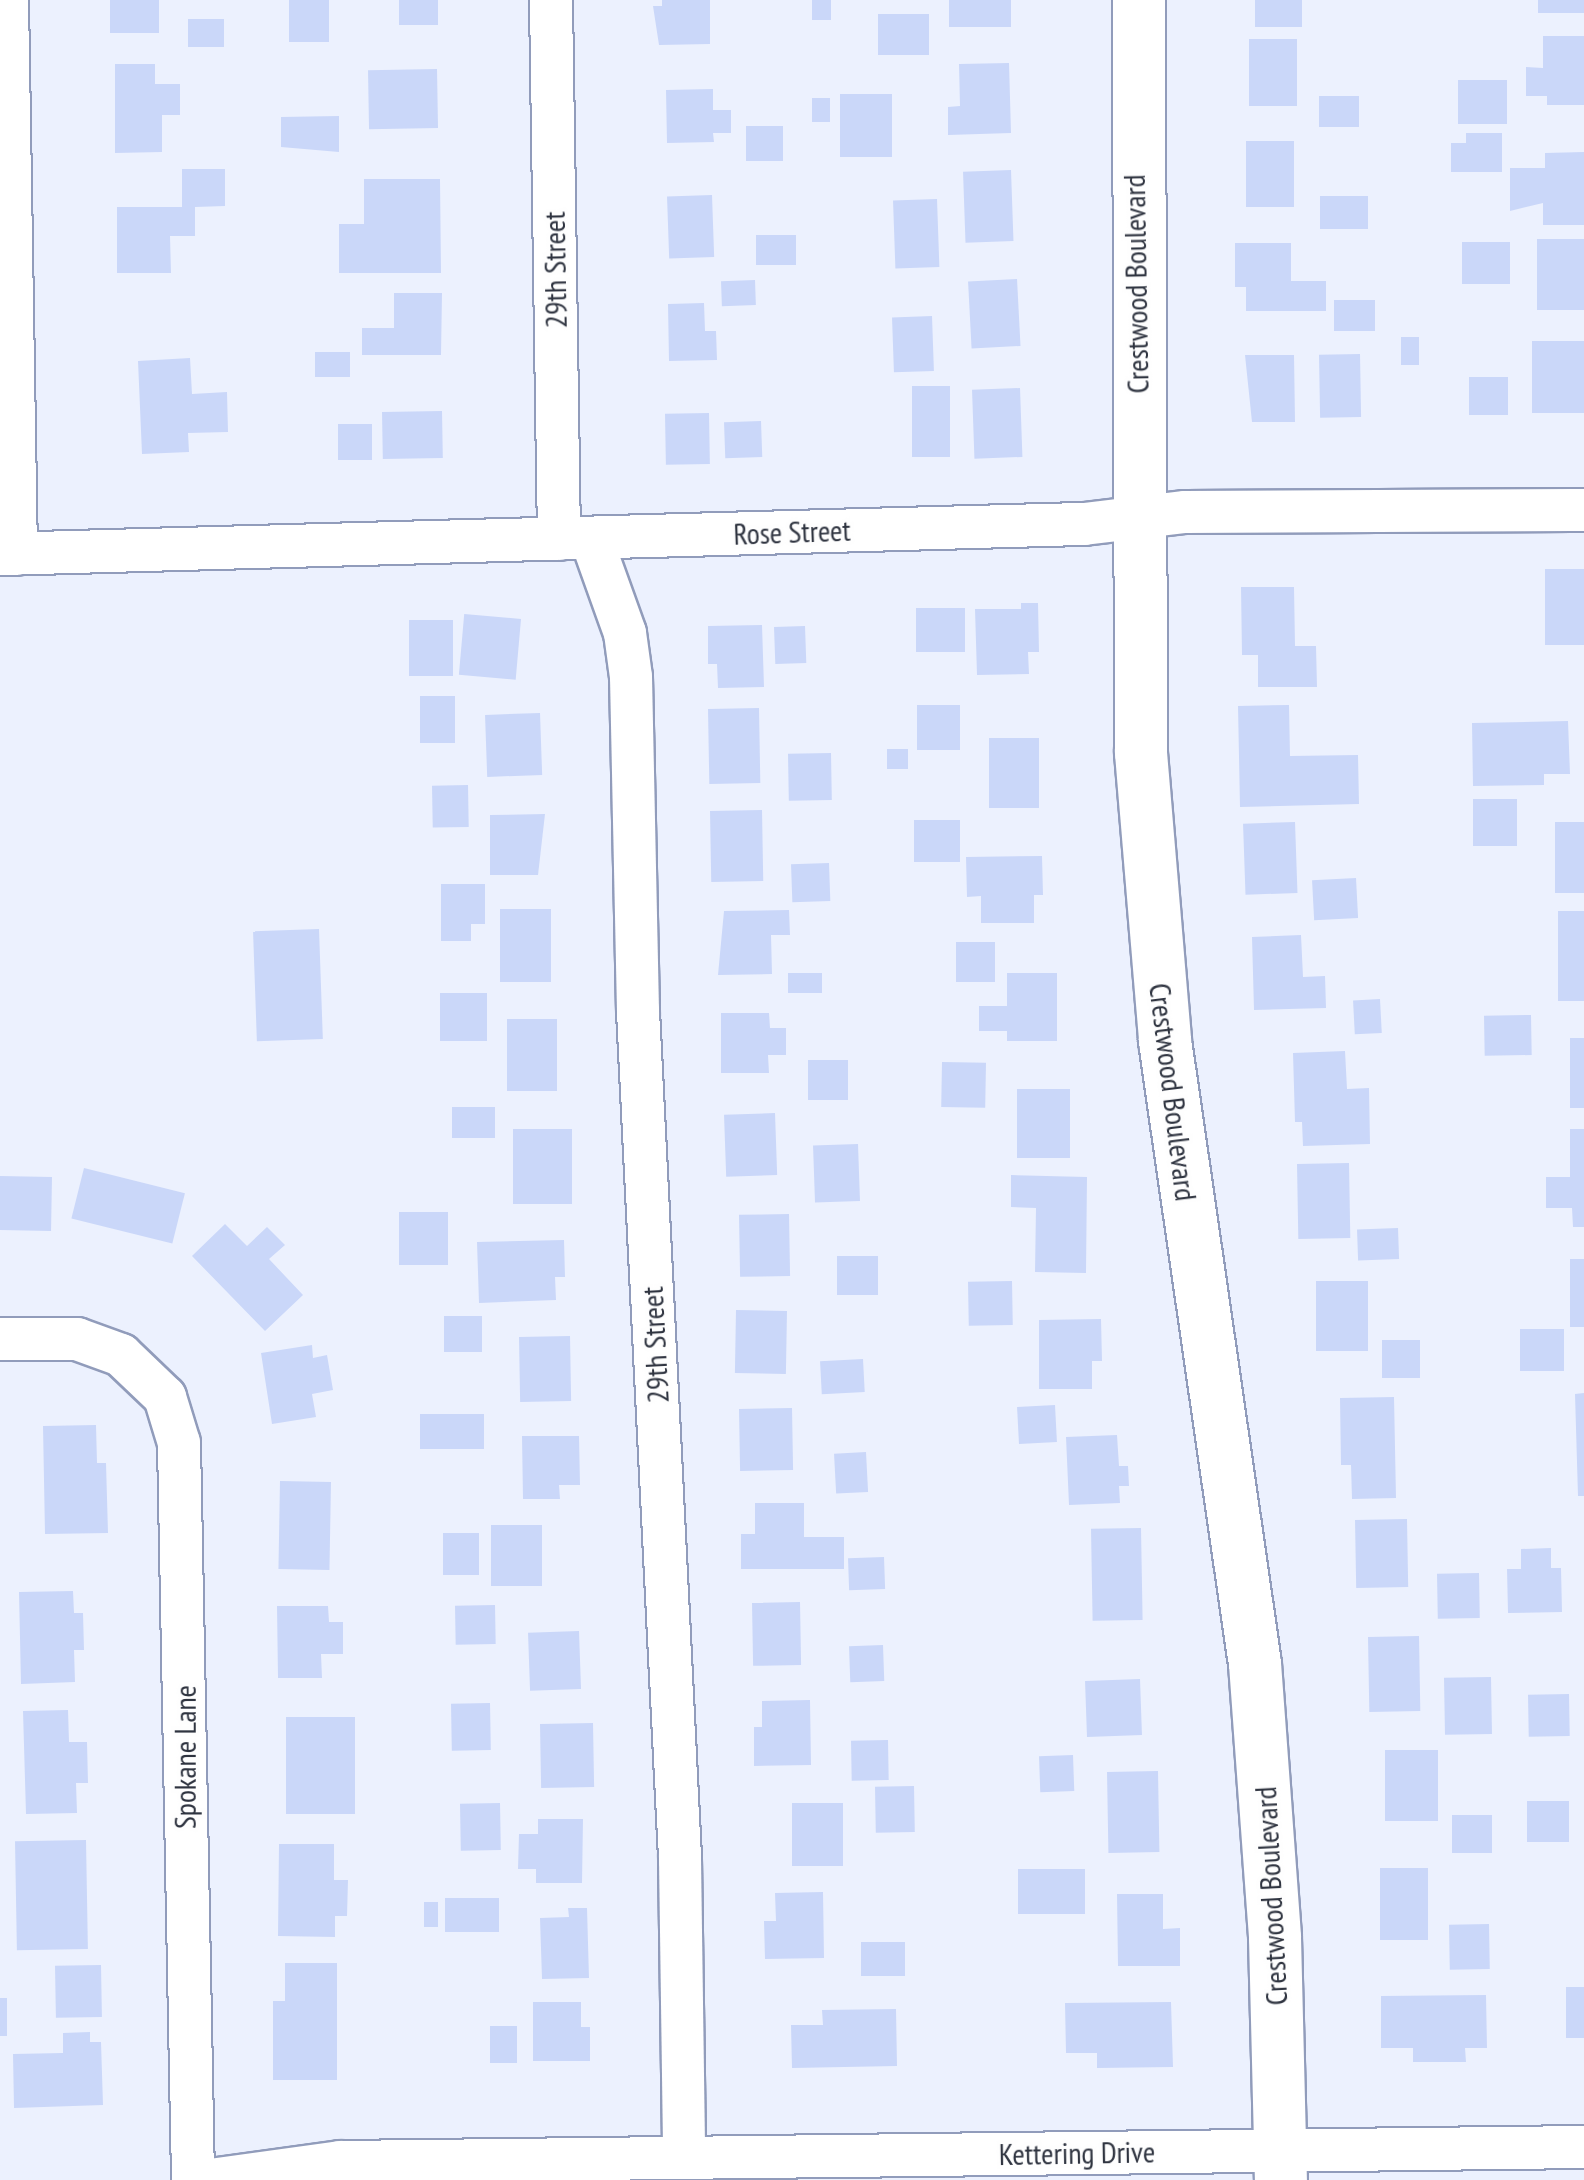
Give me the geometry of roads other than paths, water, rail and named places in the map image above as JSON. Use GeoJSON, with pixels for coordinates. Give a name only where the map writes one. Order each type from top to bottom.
{"type":"FeatureCollection","features":[{"type":"Feature","properties":{"kind":"street"},"geometry":{"type":"LineString","coordinates":[[7,0],[8,554]]}},
{"type":"Feature","properties":{"kind":"street","name":"29th Street"},"geometry":{"type":"LineString","coordinates":[[551,0],[575,539],[625,633],[630,677],[638,1010],[680,1859],[684,2157]]}},
{"type":"Feature","properties":{"kind":"street","name":"Crestwood Boulevard"},"geometry":{"type":"LineString","coordinates":[[1139,0],[1138,684],[1150,890],[1184,1192],[1254,1664],[1275,1938],[1280,2165]]}},
{"type":"Feature","properties":{"kind":"street","name":"Rose Street"},"geometry":{"type":"LineString","coordinates":[[8,554],[1084,524],[1139,516],[1584,510]]}},
{"type":"Feature","properties":{"kind":"street","name":"Spokane Lane"},"geometry":{"type":"LineString","coordinates":[[0,1339],[77,1339],[121,1355],[164,1397],[183,1488],[193,2180]]}},
{"type":"Feature","properties":{"kind":"street","name":"Kettering Drive"},"geometry":{"type":"LineString","coordinates":[[211,2180],[340,2162],[684,2157],[1280,2165],[1584,2146]]}}]}
